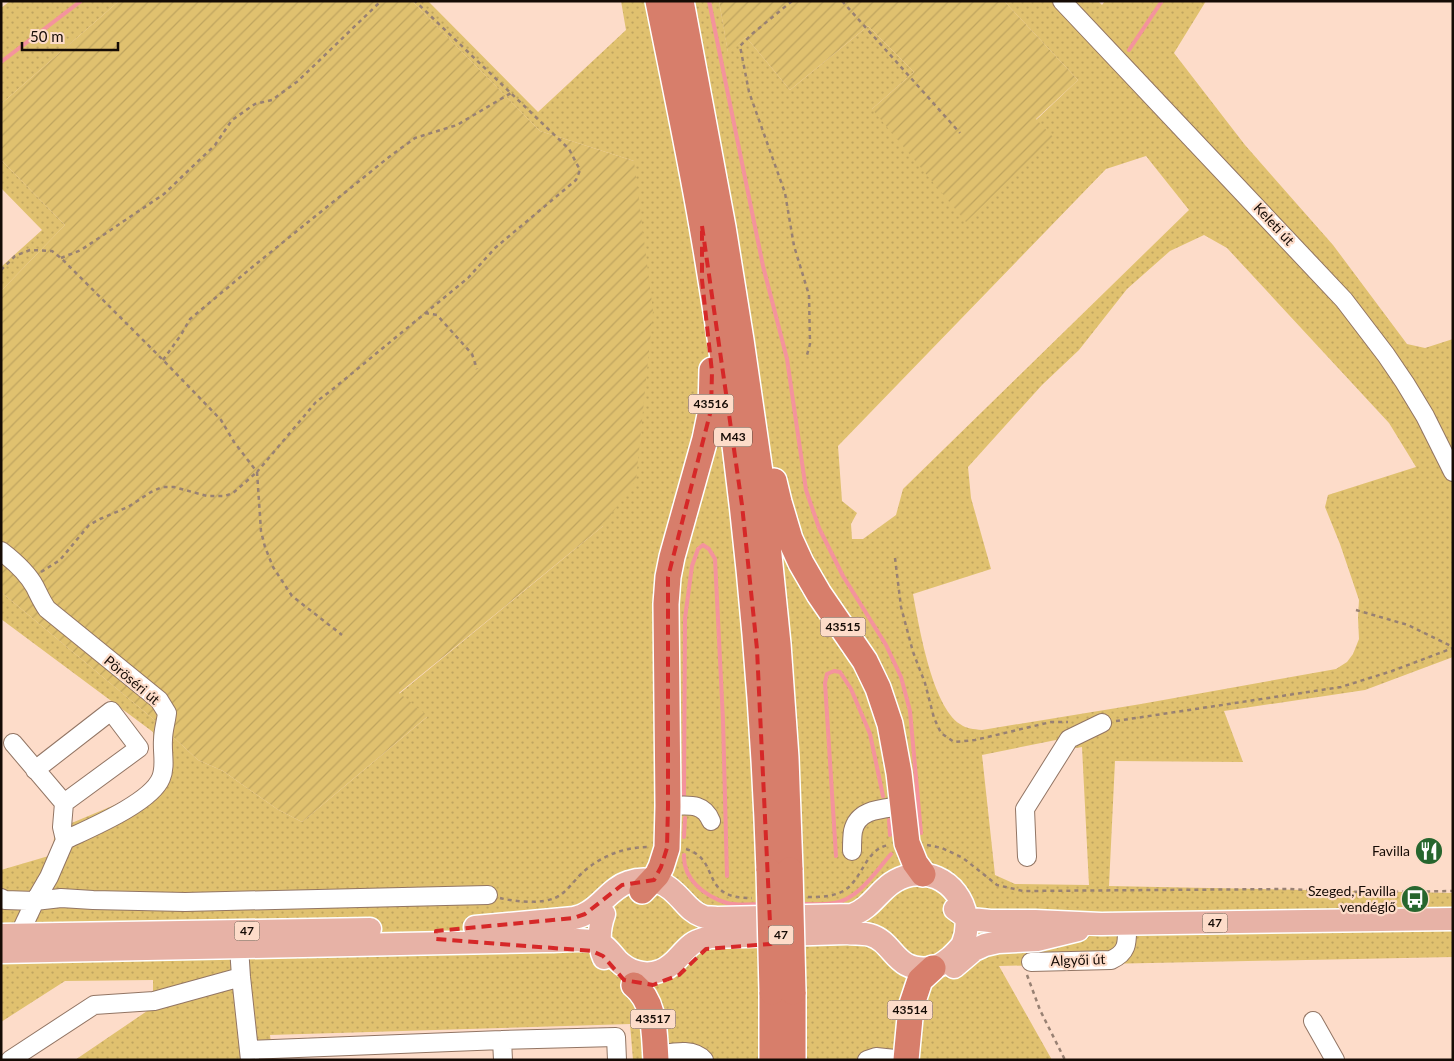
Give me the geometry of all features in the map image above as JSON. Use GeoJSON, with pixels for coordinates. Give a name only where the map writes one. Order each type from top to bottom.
{"type":"FeatureCollection","features":[{"type":"Feature","properties":{"kind":"highway","name":"M43"},"geometry":{"type":"LineString","coordinates":[[658,1],[702,226],[725,374],[744,524],[757,649],[766,784],[780,871]]}},
{"type":"Feature","properties":{"kind":"highway","name":"M43"},"geometry":{"type":"LineString","coordinates":[[681,1],[723,227],[762,486],[778,644],[786,758],[780,871],[782,992],[793,1060]]}},
{"type":"Feature","properties":{"kind":"highway","name":"43516"},"geometry":{"type":"LineString","coordinates":[[648,886],[661,867],[667,848],[666,604],[668,577],[706,439],[711,403],[712,372],[702,280],[702,226]]}},
{"type":"Feature","properties":{"kind":"highway","name":"43515"},"geometry":{"type":"LineString","coordinates":[[748,384],[790,539],[805,571],[865,661],[878,688],[890,724],[899,773],[907,843],[915,863],[923,874]]}},
{"type":"Feature","properties":{"kind":"highway","name":"43514"},"geometry":{"type":"LineString","coordinates":[[906,1060],[911,1007],[927,974]]}},
{"type":"Feature","properties":{"kind":"highway","name":"43517"},"geometry":{"type":"LineString","coordinates":[[634,984],[645,996],[651,1010],[656,1057]]}},
{"type":"Feature","properties":{"kind":"highway","name":"M43"},"geometry":{"type":"LineString","coordinates":[[772,1060],[782,992]]}},
{"type":"Feature","properties":{"kind":"main road","name":"47"},"geometry":{"type":"LineString","coordinates":[[648,886],[670,890],[686,905],[702,916],[717,918],[836,916],[852,915],[859,912],[885,887],[900,878],[923,874]]}},
{"type":"Feature","properties":{"kind":"main road"},"geometry":{"type":"LineString","coordinates":[[923,874],[944,882],[953,888],[965,911],[965,932],[974,944]]}},
{"type":"Feature","properties":{"kind":"main road","name":"47"},"geometry":{"type":"LineString","coordinates":[[1,952],[239,947],[476,935],[598,912],[610,892],[622,885],[638,880],[666,901],[683,919],[703,926],[858,923],[875,916],[892,896],[912,886],[924,886],[935,889],[955,909],[1034,914],[1101,924],[1453,919]]}},
{"type":"Feature","properties":{"kind":"main road"},"geometry":{"type":"LineString","coordinates":[[598,912],[602,922],[601,949],[607,964],[616,974],[634,984]]}},
{"type":"Feature","properties":{"kind":"main road","name":"47"},"geometry":{"type":"LineString","coordinates":[[10,935],[476,935],[555,941],[592,941],[629,969],[635,972],[651,973],[667,968],[694,943],[710,937],[869,934],[881,940],[900,961],[927,974],[932,979],[947,973],[974,950],[974,944],[1037,940],[1101,924]]}},
{"type":"Feature","properties":{"kind":"main road","name":"47"},"geometry":{"type":"LineString","coordinates":[[634,984],[653,986],[678,975],[694,958],[706,949],[737,944],[855,942],[871,948],[904,976],[927,974]]}},
{"type":"Feature","properties":{"kind":"street","name":"Keleti út"},"geometry":{"type":"LineString","coordinates":[[1062,1],[1344,300],[1405,383],[1453,472]]}},
{"type":"Feature","properties":{"kind":"street","name":"Pöröséri út"},"geometry":{"type":"LineString","coordinates":[[1,551],[21,568],[29,578],[42,602],[53,614],[159,700],[168,713],[163,740],[164,762],[161,780],[146,796],[65,840]]}},
{"type":"Feature","properties":{"kind":"street"},"geometry":{"type":"LineString","coordinates":[[35,770],[111,711],[139,748],[64,803]]}},
{"type":"Feature","properties":{"kind":"street"},"geometry":{"type":"LineString","coordinates":[[1027,857],[1026,809],[1069,739],[1102,723]]}},
{"type":"Feature","properties":{"kind":"street"},"geometry":{"type":"LineString","coordinates":[[10,935],[50,877],[65,840],[62,827],[64,803],[14,743]]}},
{"type":"Feature","properties":{"kind":"street"},"geometry":{"type":"LineString","coordinates":[[668,806],[696,806],[702,808],[706,811],[711,821]]}},
{"type":"Feature","properties":{"kind":"street"},"geometry":{"type":"LineString","coordinates":[[852,851],[853,832],[858,818],[874,810],[902,806]]}},
{"type":"Feature","properties":{"kind":"street"},"geometry":{"type":"LineString","coordinates":[[1,898],[5,900],[35,901],[61,898],[185,902],[488,895]]}},
{"type":"Feature","properties":{"kind":"street","name":"Algyői út"},"geometry":{"type":"LineString","coordinates":[[1031,962],[1111,960],[1119,956],[1125,949],[1127,944],[1127,924]]}},
{"type":"Feature","properties":{"kind":"street"},"geometry":{"type":"LineString","coordinates":[[239,947],[250,1055],[502,1040],[616,1037],[617,1060]]}},
{"type":"Feature","properties":{"kind":"street"},"geometry":{"type":"LineString","coordinates":[[10,1060],[94,1005],[154,1001],[241,977]]}},
{"type":"Feature","properties":{"kind":"street"},"geometry":{"type":"LineString","coordinates":[[1313,1021],[1334,1060]]}},
{"type":"Feature","properties":{"kind":"street"},"geometry":{"type":"LineString","coordinates":[[502,1040],[503,1060]]}},
{"type":"Feature","properties":{"kind":"street"},"geometry":{"type":"LineString","coordinates":[[656,1057],[687,1052],[697,1054],[704,1060]]}},
{"type":"Feature","properties":{"kind":"street"},"geometry":{"type":"LineString","coordinates":[[867,1060],[876,1056],[906,1060]]}},
{"type":"Feature","properties":{"kind":"path"},"geometry":{"type":"LineString","coordinates":[[61,258],[81,250],[164,194],[215,145],[232,120],[255,104],[272,100],[298,81],[380,1]]}},
{"type":"Feature","properties":{"kind":"path"},"geometry":{"type":"LineString","coordinates":[[29,578],[60,560],[89,525],[128,507],[162,487],[174,486],[207,496],[225,496],[233,493],[257,472],[316,402],[468,278],[495,248],[576,180],[580,170],[569,149],[415,1]]}},
{"type":"Feature","properties":{"kind":"path"},"geometry":{"type":"LineString","coordinates":[[792,1],[740,46],[749,92],[785,193],[794,246],[809,295],[810,344],[807,354]]}},
{"type":"Feature","properties":{"kind":"path"},"geometry":{"type":"LineString","coordinates":[[842,1],[960,133]]}},
{"type":"Feature","properties":{"kind":"path"},"geometry":{"type":"LineString","coordinates":[[163,360],[182,335],[190,319],[389,157],[416,138],[457,124],[511,93]]}},
{"type":"Feature","properties":{"kind":"path"},"geometry":{"type":"LineString","coordinates":[[1,270],[14,256],[30,250],[52,251],[221,420],[234,442],[257,472],[260,531],[273,568],[292,596],[342,636]]}},
{"type":"Feature","properties":{"kind":"path"},"geometry":{"type":"LineString","coordinates":[[424,313],[437,315],[472,354],[477,369]]}},
{"type":"Feature","properties":{"kind":"path"},"geometry":{"type":"LineString","coordinates":[[895,558],[901,607],[934,718],[941,733],[954,742],[975,740],[1051,722],[1102,723],[1341,687],[1392,671],[1453,648]]}},
{"type":"Feature","properties":{"kind":"path"},"geometry":{"type":"LineString","coordinates":[[1356,610],[1408,625],[1453,648]]}},
{"type":"Feature","properties":{"kind":"path"},"geometry":{"type":"LineString","coordinates":[[1031,962],[1025,968],[1040,1010],[1065,1060]]}},
{"type":"Feature","properties":{"kind":"highlighted area"},"geometry":{"type":"Polygon","coordinates":[[[702,226],[742,505],[757,649],[771,944],[706,949],[679,975],[653,985],[624,980],[603,956],[592,951],[436,939],[436,931],[574,918],[585,914],[622,885],[654,880],[661,867],[667,848],[668,577],[711,410],[712,372],[702,280],[702,226]]]}},
{"type":"Feature","properties":{"kind":"shaded area"},"geometry":{"type":"Polygon","coordinates":[[[10,1],[119,1],[1,104],[1,8],[10,1]]]}},
{"type":"Feature","properties":{"kind":"shaded area"},"geometry":{"type":"Polygon","coordinates":[[[119,1],[412,1],[540,131],[634,161],[653,311],[636,480],[603,526],[399,693],[428,716],[302,822],[277,809],[223,771],[198,760],[158,723],[1,592],[1,291],[65,225],[1,160],[1,104],[119,1]]]}},
{"type":"Feature","properties":{"kind":"shaded area"},"geometry":{"type":"Polygon","coordinates":[[[412,1],[428,1],[538,112],[626,30],[621,1],[719,1],[728,52],[746,37],[790,90],[868,26],[914,72],[872,109],[1052,137],[1036,120],[1078,80],[1004,1],[1098,1],[1102,5],[1105,1],[1206,1],[1174,53],[1245,145],[1333,245],[1407,344],[1425,348],[1453,339],[1453,657],[1365,690],[1224,711],[1243,762],[1115,761],[1109,886],[1453,893],[1453,957],[999,966],[1052,1060],[633,1060],[630,1024],[270,1035],[273,1060],[75,1060],[153,1007],[153,980],[65,981],[1,1022],[1,870],[52,855],[55,830],[136,796],[157,772],[153,732],[1,619],[1,592],[158,723],[198,760],[223,771],[277,809],[302,822],[427,717],[399,694],[603,526],[634,161],[540,131],[412,1]],[[1146,156],[1106,169],[838,446],[842,501],[857,513],[851,524],[852,539],[863,539],[896,515],[903,489],[1189,210],[1146,156]],[[1204,235],[1170,251],[1127,289],[1079,350],[1042,385],[968,467],[971,498],[991,569],[913,594],[923,644],[934,683],[950,715],[965,727],[982,730],[1336,669],[1347,662],[1353,654],[1359,639],[1359,600],[1325,507],[1328,495],[1416,467],[1389,423],[1227,248],[1204,235]],[[1056,740],[982,755],[995,875],[1015,884],[1089,885],[1082,747],[1057,751],[1056,740]]]}},
{"type":"Feature","properties":{"kind":"shaded area"},"geometry":{"type":"Polygon","coordinates":[[[719,1],[1004,1],[1078,80],[1036,119],[1053,137],[966,222],[872,109],[914,72],[868,26],[790,90],[746,37],[728,53],[719,1]]]}},
{"type":"Feature","properties":{"kind":"shaded area"},"geometry":{"type":"Polygon","coordinates":[[[1,160],[65,225],[1,291],[1,267],[42,230],[1,188],[1,160]]]}},
{"type":"Feature","properties":{"kind":"waterway"},"geometry":{"type":"LineString","coordinates":[[1,62],[81,1]]}},
{"type":"Feature","properties":{"kind":"waterway"},"geometry":{"type":"LineString","coordinates":[[709,1],[763,266],[787,359],[806,490],[819,528],[843,576],[886,645],[901,677],[910,711],[921,833]]}},
{"type":"Feature","properties":{"kind":"waterway"},"geometry":{"type":"LineString","coordinates":[[1129,50],[1162,1]]}},
{"type":"Feature","properties":{"kind":"waterway"},"geometry":{"type":"LineString","coordinates":[[684,798],[685,618],[692,566],[698,549],[703,545],[709,549],[715,559],[723,720],[727,876]]}},
{"type":"Feature","properties":{"kind":"waterway"},"geometry":{"type":"LineString","coordinates":[[836,856],[825,683],[827,674],[834,671],[840,672],[851,689],[870,734],[883,796]]}},
{"type":"Feature","properties":{"kind":"waterway"},"geometry":{"type":"LineString","coordinates":[[684,837],[685,818]]}},
{"type":"Feature","properties":{"kind":"waterway"},"geometry":{"type":"LineString","coordinates":[[889,820],[890,835]]}},
{"type":"Feature","properties":{"kind":"waterway"},"geometry":{"type":"LineString","coordinates":[[799,904],[843,901],[859,891],[891,854]]}},
{"type":"Feature","properties":{"kind":"waterway"},"geometry":{"type":"LineString","coordinates":[[684,855],[687,872],[691,879],[710,896],[731,904],[762,904]]}},
{"type":"Feature","properties":{"kind":"place","name":"Favilla"},"geometry":{"type":"Point","coordinates":[1429,851]}},
{"type":"Feature","properties":{"kind":"place","name":"Szeged, Favilla vendéglő"},"geometry":{"type":"Point","coordinates":[1415,899]}}]}
